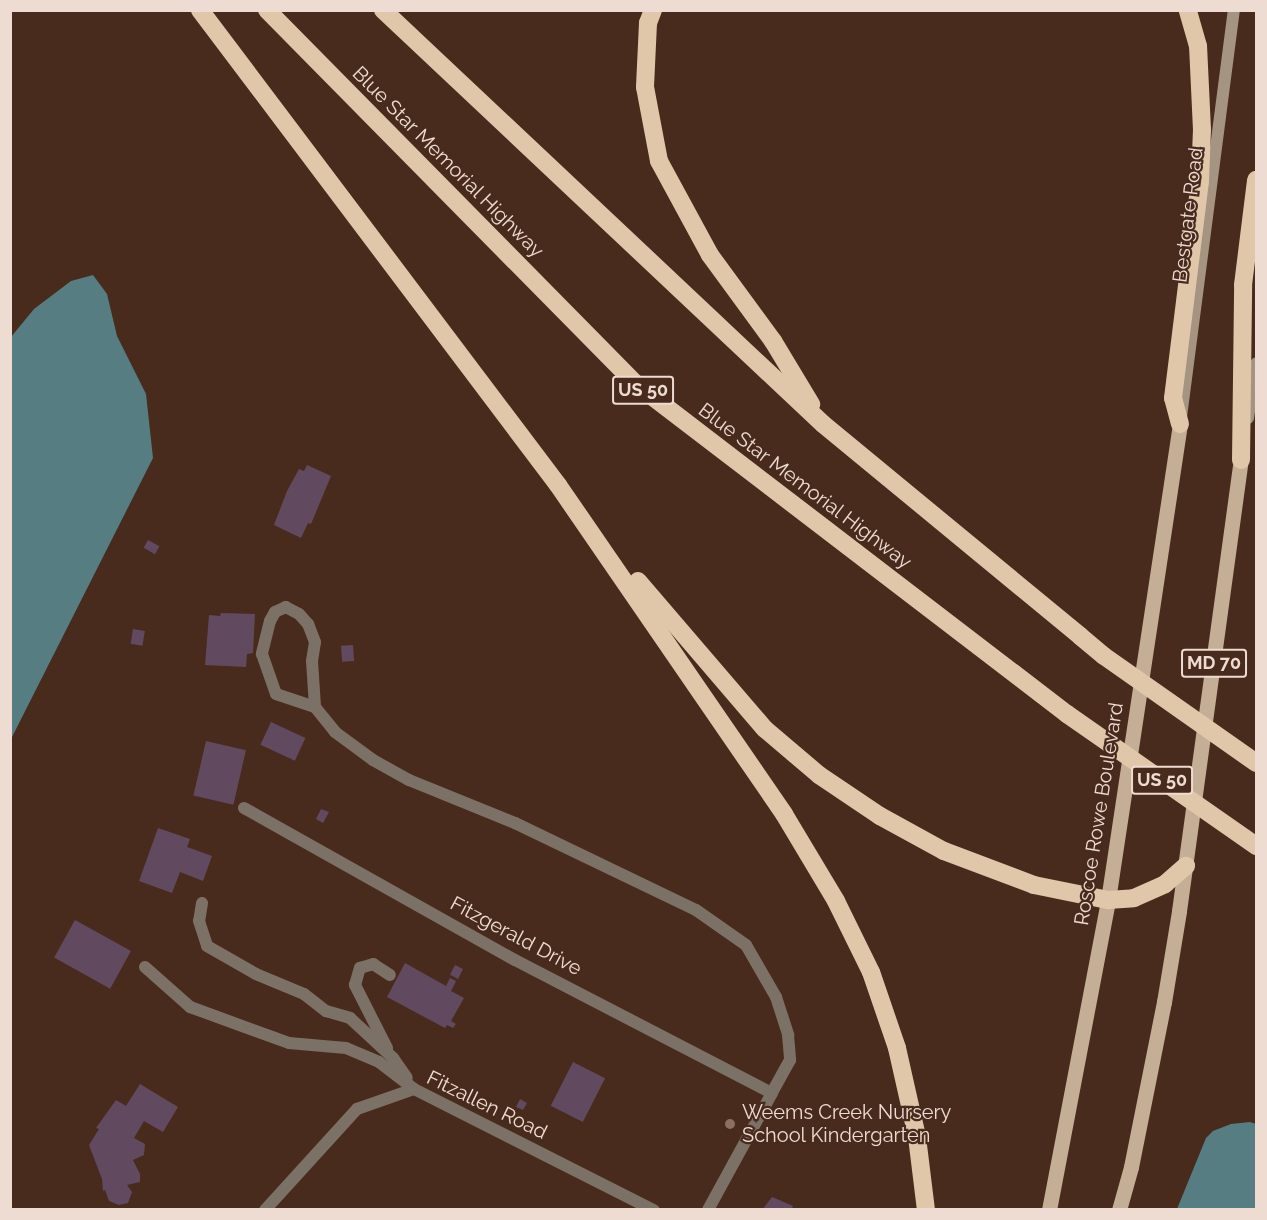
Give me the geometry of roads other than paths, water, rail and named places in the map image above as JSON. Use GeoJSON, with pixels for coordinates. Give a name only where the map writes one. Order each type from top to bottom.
{"type":"FeatureCollection","features":[{"type":"Feature","properties":{"kind":"highway"},"geometry":{"type":"LineString","coordinates":[[200,10],[558,485],[784,814],[836,901],[870,972],[897,1048],[917,1137],[926,1209]]}},
{"type":"Feature","properties":{"kind":"highway","name":"Blue Star Memorial Highway"},"geometry":{"type":"LineString","coordinates":[[267,10],[636,384],[1067,714],[1257,846]]}},
{"type":"Feature","properties":{"kind":"highway"},"geometry":{"type":"LineString","coordinates":[[383,10],[823,424],[1104,656],[1257,763]]}},
{"type":"Feature","properties":{"kind":"highway"},"geometry":{"type":"LineString","coordinates":[[653,10],[648,24],[645,87],[659,161],[710,255],[773,341],[823,424]]}},
{"type":"Feature","properties":{"kind":"highway"},"geometry":{"type":"LineString","coordinates":[[1180,424],[1173,398],[1200,181],[1202,130],[1198,46],[1188,10]]}},
{"type":"Feature","properties":{"kind":"highway"},"geometry":{"type":"LineString","coordinates":[[1241,460],[1243,285],[1257,180]]}},
{"type":"Feature","properties":{"kind":"highway"},"geometry":{"type":"LineString","coordinates":[[558,485],[686,640],[765,729],[819,775],[880,816],[944,851],[1034,885],[1107,900],[1134,898],[1165,884],[1186,866]]}},
{"type":"Feature","properties":{"kind":"main road","name":"Bestgate Road"},"geometry":{"type":"LineString","coordinates":[[1180,424],[1234,10]]}},
{"type":"Feature","properties":{"kind":"main road","name":"MD 70"},"geometry":{"type":"LineString","coordinates":[[1119,1209],[1131,1167],[1164,1002],[1186,866],[1241,460],[1257,364]]}},
{"type":"Feature","properties":{"kind":"main road","name":"Roscoe Rowe Boulevard"},"geometry":{"type":"LineString","coordinates":[[1049,1209],[1107,900],[1180,424]]}},
{"type":"Feature","properties":{"kind":"street"},"geometry":{"type":"LineString","coordinates":[[315,707],[312,661],[315,642],[308,624],[299,614],[286,607],[276,612],[270,621],[262,654],[276,694],[315,707],[335,732],[373,760],[409,780],[515,823],[696,910],[746,945],[776,997],[788,1035],[790,1060],[708,1209]]}},
{"type":"Feature","properties":{"kind":"street","name":"Fitzgerald Drive"},"geometry":{"type":"LineString","coordinates":[[244,808],[515,960],[772,1093]]}},
{"type":"Feature","properties":{"kind":"street"},"geometry":{"type":"LineString","coordinates":[[202,903],[199,921],[207,946],[256,974],[304,994],[326,1011],[350,1018],[393,1058]]}},
{"type":"Feature","properties":{"kind":"street"},"geometry":{"type":"LineString","coordinates":[[390,975],[373,964],[360,968],[355,986],[393,1058],[414,1089]]}},
{"type":"Feature","properties":{"kind":"street"},"geometry":{"type":"LineString","coordinates":[[146,967],[190,1007],[289,1043],[346,1047],[379,1062],[414,1089]]}},
{"type":"Feature","properties":{"kind":"street","name":"Fitzallen Road"},"geometry":{"type":"LineString","coordinates":[[265,1209],[357,1110],[414,1089],[654,1209]]}},
{"type":"Feature","properties":{"kind":"water"},"geometry":{"type":"Polygon","coordinates":[[[93,275],[107,294],[117,336],[146,394],[153,458],[11,739],[11,337],[34,309],[71,281],[93,275]]]}},
{"type":"Feature","properties":{"kind":"water"},"geometry":{"type":"Polygon","coordinates":[[[1250,1122],[1256,1124],[1256,1209],[1177,1209],[1206,1138],[1213,1131],[1231,1124],[1250,1122]]]}},
{"type":"Feature","properties":{"kind":"place","name":"Weems Creek Nursery School Kindergarten"},"geometry":{"type":"Point","coordinates":[730,1124]}}]}
